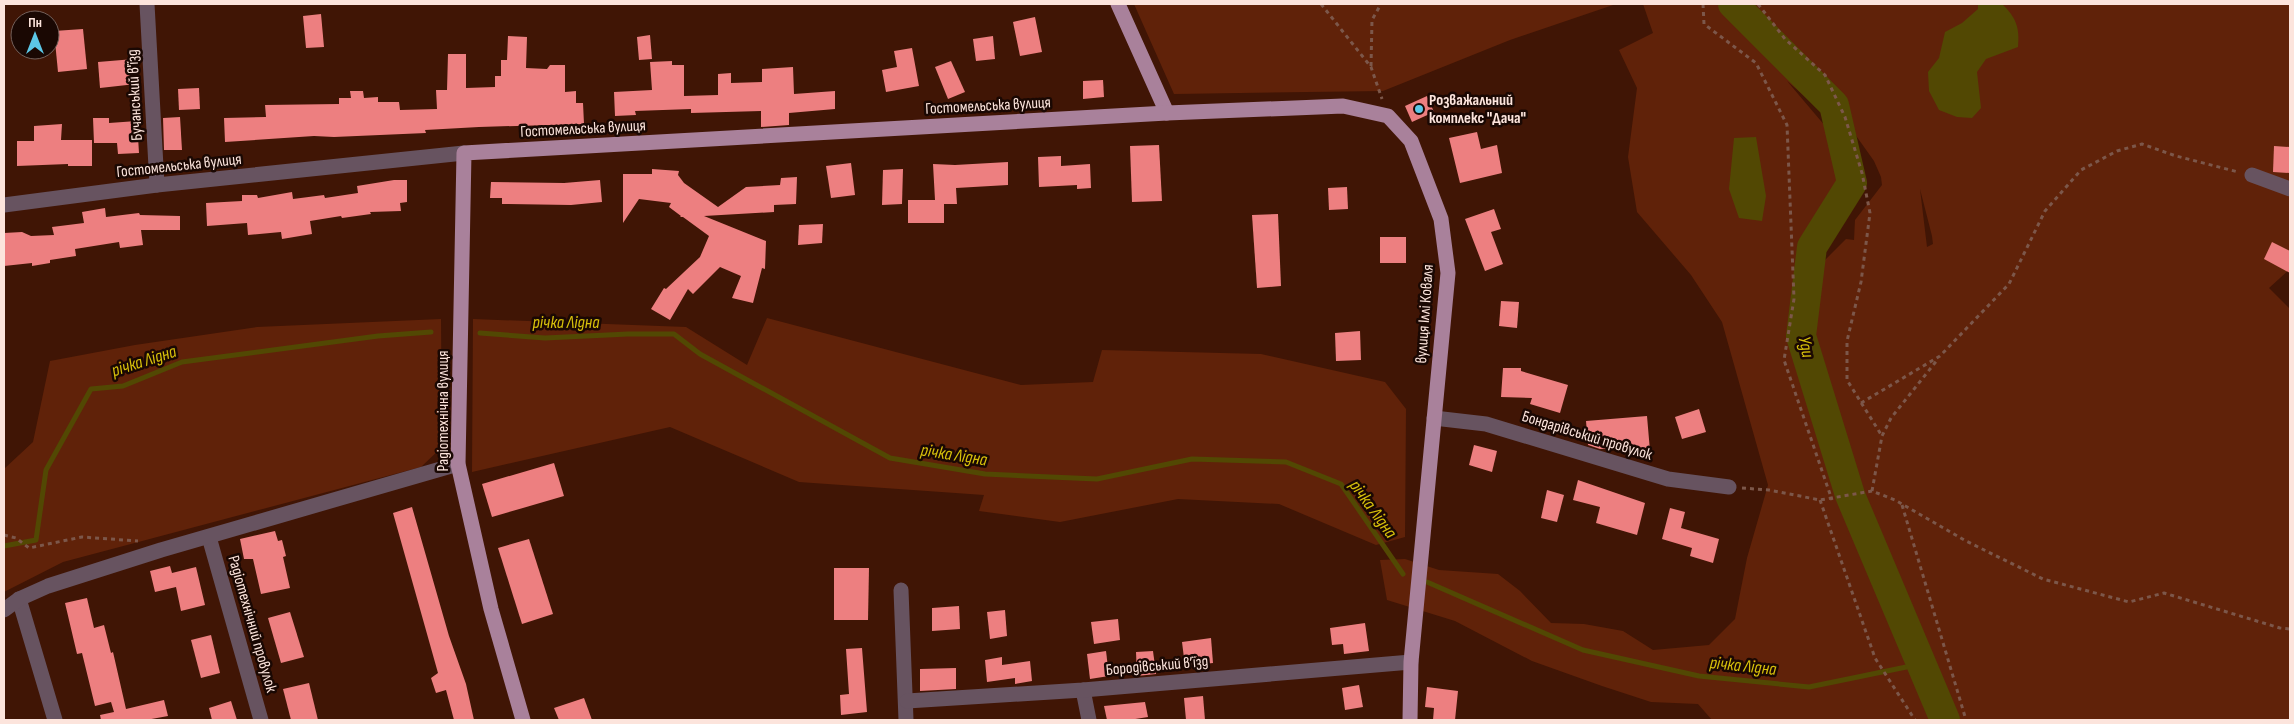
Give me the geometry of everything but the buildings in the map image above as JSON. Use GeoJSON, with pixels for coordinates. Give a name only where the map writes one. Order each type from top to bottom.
{"type":"FeatureCollection","features":[{"type":"Feature","properties":{"kind":"main road"},"geometry":{"type":"LineString","coordinates":[[1118,4],[1167,113],[1343,106],[1388,116]]}},
{"type":"Feature","properties":{"kind":"main road","name":"Гостомельська вулиця"},"geometry":{"type":"LineString","coordinates":[[464,153],[1167,113]]}},
{"type":"Feature","properties":{"kind":"main road","name":"вулиця Іллі Коваля"},"geometry":{"type":"LineString","coordinates":[[1388,116],[1411,141],[1441,219],[1448,273],[1410,662],[1410,720]]}},
{"type":"Feature","properties":{"kind":"main road","name":"Радіотехнічна вулиця"},"geometry":{"type":"LineString","coordinates":[[464,153],[458,464],[491,609],[523,720]]}},
{"type":"Feature","properties":{"kind":"street","name":"Бучанський в'їзд"},"geometry":{"type":"LineString","coordinates":[[147,4],[157,185]]}},
{"type":"Feature","properties":{"kind":"street","name":"Гостомельська вулиця"},"geometry":{"type":"LineString","coordinates":[[4,206],[157,185],[464,153]]}},
{"type":"Feature","properties":{"kind":"street"},"geometry":{"type":"LineString","coordinates":[[2252,176],[2290,189]]}},
{"type":"Feature","properties":{"kind":"street","name":"Бондарівський провулок"},"geometry":{"type":"LineString","coordinates":[[1434,418],[1486,424],[1668,478],[1729,487]]}},
{"type":"Feature","properties":{"kind":"street"},"geometry":{"type":"LineString","coordinates":[[4,610],[19,599],[48,586],[161,550],[458,464]]}},
{"type":"Feature","properties":{"kind":"street","name":"Радіотехнічний провулок"},"geometry":{"type":"LineString","coordinates":[[209,537],[261,720]]}},
{"type":"Feature","properties":{"kind":"street"},"geometry":{"type":"LineString","coordinates":[[901,590],[907,701],[906,720]]}},
{"type":"Feature","properties":{"kind":"street"},"geometry":{"type":"LineString","coordinates":[[19,599],[54,720]]}},
{"type":"Feature","properties":{"kind":"street","name":"Бородівський в’їзд"},"geometry":{"type":"LineString","coordinates":[[907,701],[1083,690],[1410,662]]}},
{"type":"Feature","properties":{"kind":"street"},"geometry":{"type":"LineString","coordinates":[[1083,690],[1089,720]]}},
{"type":"Feature","properties":{"kind":"path"},"geometry":{"type":"LineString","coordinates":[[1321,4],[1371,67],[1388,116]]}},
{"type":"Feature","properties":{"kind":"path"},"geometry":{"type":"LineString","coordinates":[[1371,67],[1372,20],[1381,4]]}},
{"type":"Feature","properties":{"kind":"path"},"geometry":{"type":"LineString","coordinates":[[1703,4],[1704,24],[1756,63],[1787,126],[1794,299],[1784,360],[1832,500]]}},
{"type":"Feature","properties":{"kind":"path"},"geometry":{"type":"LineString","coordinates":[[1758,4],[1785,40],[1825,75],[1845,117],[1862,173],[1870,213],[1861,282],[1847,341],[1847,380],[1882,436]]}},
{"type":"Feature","properties":{"kind":"path"},"geometry":{"type":"LineString","coordinates":[[1872,491],[1882,436],[1891,418],[1940,356],[2008,284],[2045,211],[2081,170],[2117,151],[2142,144],[2176,156],[2252,176]]}},
{"type":"Feature","properties":{"kind":"path"},"geometry":{"type":"LineString","coordinates":[[1861,403],[1940,356]]}},
{"type":"Feature","properties":{"kind":"path"},"geometry":{"type":"LineString","coordinates":[[1729,487],[1769,490],[1820,500],[1832,500],[1872,491],[1902,504],[1966,541],[2043,579],[2129,602],[2164,593],[2280,628],[2290,629]]}},
{"type":"Feature","properties":{"kind":"path"},"geometry":{"type":"LineString","coordinates":[[1820,500],[1877,662],[1915,720]]}},
{"type":"Feature","properties":{"kind":"path"},"geometry":{"type":"LineString","coordinates":[[1902,504],[1966,720]]}},
{"type":"Feature","properties":{"kind":"path"},"geometry":{"type":"LineString","coordinates":[[4,535],[16,538],[29,548],[82,537],[143,541],[161,550]]}},
{"type":"Feature","properties":{"kind":"shaded area"},"geometry":{"type":"Polygon","coordinates":[[[1134,4],[1616,4],[1510,40],[1383,91],[1174,94],[1134,4]]]}},
{"type":"Feature","properties":{"kind":"shaded area"},"geometry":{"type":"Polygon","coordinates":[[[1643,4],[2290,4],[2290,269],[2269,288],[2290,309],[2290,720],[1951,720],[1861,500],[1813,346],[1812,323],[1822,263],[1846,239],[1854,240],[1855,220],[1882,185],[1881,177],[1874,161],[1847,123],[1831,88],[1816,67],[1816,106],[1787,81],[1826,127],[1840,189],[1812,247],[1799,351],[1862,537],[1937,720],[1712,720],[1698,704],[1651,702],[1602,686],[1532,661],[1455,621],[1387,600],[1380,560],[1405,559],[1439,570],[1498,574],[1520,591],[1551,623],[1584,624],[1623,631],[1653,650],[1709,645],[1735,619],[1747,558],[1768,485],[1722,322],[1691,275],[1637,212],[1628,157],[1637,88],[1619,50],[1653,33],[1643,4]],[[1920,189],[1927,247],[1933,244],[1920,189]]]}},
{"type":"Feature","properties":{"kind":"shaded area"},"geometry":{"type":"Polygon","coordinates":[[[1978,4],[2002,4],[2007,9],[2014,18],[2018,28],[2018,47],[1986,59],[1977,72],[1981,108],[1972,118],[1957,117],[1939,110],[1929,91],[1928,72],[1939,58],[1945,32],[1962,23],[1978,9],[1978,4]]]}},
{"type":"Feature","properties":{"kind":"shaded area"},"geometry":{"type":"Polygon","coordinates":[[[1756,137],[1766,196],[1762,221],[1739,218],[1729,189],[1734,138],[1756,137]]]}},
{"type":"Feature","properties":{"kind":"shaded area"},"geometry":{"type":"Polygon","coordinates":[[[767,318],[1021,385],[1093,382],[1102,350],[1261,354],[1385,382],[1406,409],[1405,537],[1376,545],[1279,504],[1178,499],[1060,522],[979,511],[984,495],[799,482],[670,427],[472,472],[473,319],[686,327],[747,365],[767,318]]]}},
{"type":"Feature","properties":{"kind":"shaded area"},"geometry":{"type":"Polygon","coordinates":[[[441,319],[442,447],[421,467],[63,562],[4,592],[4,469],[33,442],[50,361],[135,345],[257,327],[441,319]]]}},
{"type":"Feature","properties":{"kind":"waterway","name":"Уди"},"geometry":{"type":"LineString","coordinates":[[1733,4],[1834,105],[1852,183],[1812,247],[1801,336],[1850,495],[1945,720]]}},
{"type":"Feature","properties":{"kind":"waterway","name":"річка Лідна"},"geometry":{"type":"LineString","coordinates":[[4,546],[36,540],[46,470],[91,389],[123,386],[182,362],[378,336],[431,332]]}},
{"type":"Feature","properties":{"kind":"waterway","name":"річка Лідна"},"geometry":{"type":"LineString","coordinates":[[480,333],[545,338],[674,334],[700,354],[890,458],[985,474],[1097,479],[1192,459],[1286,462],[1341,484],[1403,574]]}},
{"type":"Feature","properties":{"kind":"waterway","name":"річка Лідна"},"geometry":{"type":"LineString","coordinates":[[1427,582],[1583,650],[1699,676],[1809,687],[1921,664]]}},
{"type":"Feature","properties":{"kind":"place","name":"Розважальний комплекс \"Дача\""},"geometry":{"type":"Point","coordinates":[1419,109]}}]}
